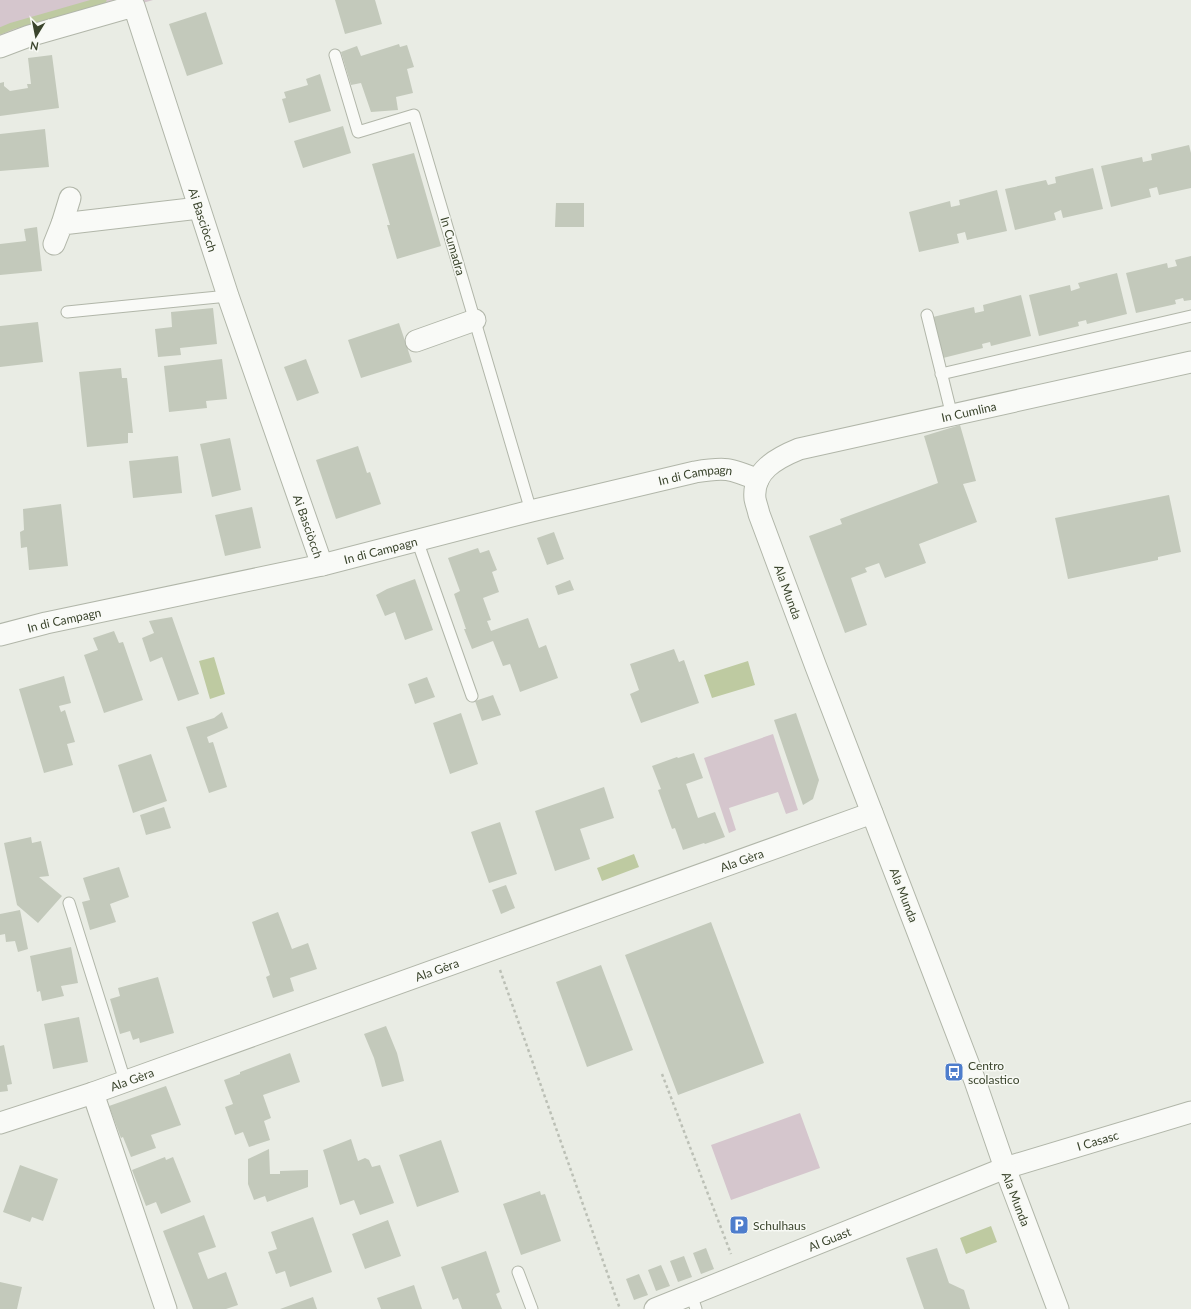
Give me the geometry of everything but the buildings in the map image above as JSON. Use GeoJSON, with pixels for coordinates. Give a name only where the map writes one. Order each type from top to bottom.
{"type":"FeatureCollection","features":[{"type":"Feature","properties":{"kind":"street","name":"Ai Basciòcch"},"geometry":{"type":"LineString","coordinates":[[0,47],[29,36],[134,6],[228,296],[322,565]]}},
{"type":"Feature","properties":{"kind":"street"},"geometry":{"type":"LineString","coordinates":[[54,244],[70,198]]}},
{"type":"Feature","properties":{"kind":"street"},"geometry":{"type":"LineString","coordinates":[[62,224],[199,208]]}},
{"type":"Feature","properties":{"kind":"street"},"geometry":{"type":"LineString","coordinates":[[416,342],[475,320]]}},
{"type":"Feature","properties":{"kind":"street","name":"In Cumlina"},"geometry":{"type":"LineString","coordinates":[[758,480],[765,468],[774,461],[799,449],[1191,362]]}},
{"type":"Feature","properties":{"kind":"street","name":"In di Campagn"},"geometry":{"type":"LineString","coordinates":[[0,635],[46,622],[322,565],[531,511],[716,468],[736,471],[758,480]]}},
{"type":"Feature","properties":{"kind":"street","name":"Ala Munda"},"geometry":{"type":"LineString","coordinates":[[758,480],[755,498],[759,514],[975,1081],[1005,1168],[1058,1309]]}},
{"type":"Feature","properties":{"kind":"street","name":"Ala Gèra"},"geometry":{"type":"LineString","coordinates":[[0,1122],[93,1093],[872,813]]}},
{"type":"Feature","properties":{"kind":"street"},"geometry":{"type":"LineString","coordinates":[[93,1093],[166,1309]]}},
{"type":"Feature","properties":{"kind":"street","name":"I Casasc"},"geometry":{"type":"LineString","coordinates":[[1005,1168],[1191,1112]]}},
{"type":"Feature","properties":{"kind":"street","name":"Al Guast"},"geometry":{"type":"LineString","coordinates":[[654,1309],[694,1302],[740,1275],[1005,1168]]}},
{"type":"Feature","properties":{"kind":"lane","name":"In Cumadra"},"geometry":{"type":"LineString","coordinates":[[335,55],[358,132],[414,115],[531,511]]}},
{"type":"Feature","properties":{"kind":"lane"},"geometry":{"type":"LineString","coordinates":[[67,312],[228,296]]}},
{"type":"Feature","properties":{"kind":"lane"},"geometry":{"type":"LineString","coordinates":[[927,315],[952,416]]}},
{"type":"Feature","properties":{"kind":"lane"},"geometry":{"type":"LineString","coordinates":[[941,374],[1191,316]]}},
{"type":"Feature","properties":{"kind":"lane"},"geometry":{"type":"LineString","coordinates":[[417,540],[472,696]]}},
{"type":"Feature","properties":{"kind":"lane"},"geometry":{"type":"LineString","coordinates":[[69,903],[126,1081]]}},
{"type":"Feature","properties":{"kind":"lane"},"geometry":{"type":"LineString","coordinates":[[518,1272],[532,1309]]}},
{"type":"Feature","properties":{"kind":"path"},"geometry":{"type":"LineString","coordinates":[[493,949],[620,1309]]}},
{"type":"Feature","properties":{"kind":"path"},"geometry":{"type":"LineString","coordinates":[[662,1074],[740,1275]]}},
{"type":"Feature","properties":{"kind":"shaded area"},"geometry":{"type":"Polygon","coordinates":[[[0,0],[153,0],[29,36],[0,47],[0,0]]]}},
{"type":"Feature","properties":{"kind":"shaded area"},"geometry":{"type":"Polygon","coordinates":[[[214,657],[225,694],[210,699],[199,661],[214,657]]]}},
{"type":"Feature","properties":{"kind":"shaded area"},"geometry":{"type":"Polygon","coordinates":[[[748,661],[755,685],[712,698],[704,675],[748,661]]]}},
{"type":"Feature","properties":{"kind":"shaded area"},"geometry":{"type":"Polygon","coordinates":[[[773,734],[798,810],[786,814],[778,792],[729,808],[736,830],[729,833],[704,758],[773,734]]]}},
{"type":"Feature","properties":{"kind":"shaded area"},"geometry":{"type":"Polygon","coordinates":[[[634,854],[639,867],[602,881],[597,868],[634,854]]]}},
{"type":"Feature","properties":{"kind":"shaded area"},"geometry":{"type":"Polygon","coordinates":[[[800,1113],[820,1168],[731,1200],[711,1145],[800,1113]]]}},
{"type":"Feature","properties":{"kind":"shaded area"},"geometry":{"type":"Polygon","coordinates":[[[991,1226],[997,1242],[966,1254],[960,1238],[991,1226]]]}},
{"type":"Feature","properties":{"kind":"waterway"},"geometry":{"type":"LineString","coordinates":[[0,31],[12,26],[103,0]]}},
{"type":"Feature","properties":{"kind":"place","name":"Centro scolastico"},"geometry":{"type":"Point","coordinates":[954,1072]}},
{"type":"Feature","properties":{"kind":"place","name":"Schulhaus"},"geometry":{"type":"Point","coordinates":[739,1225]}}]}
